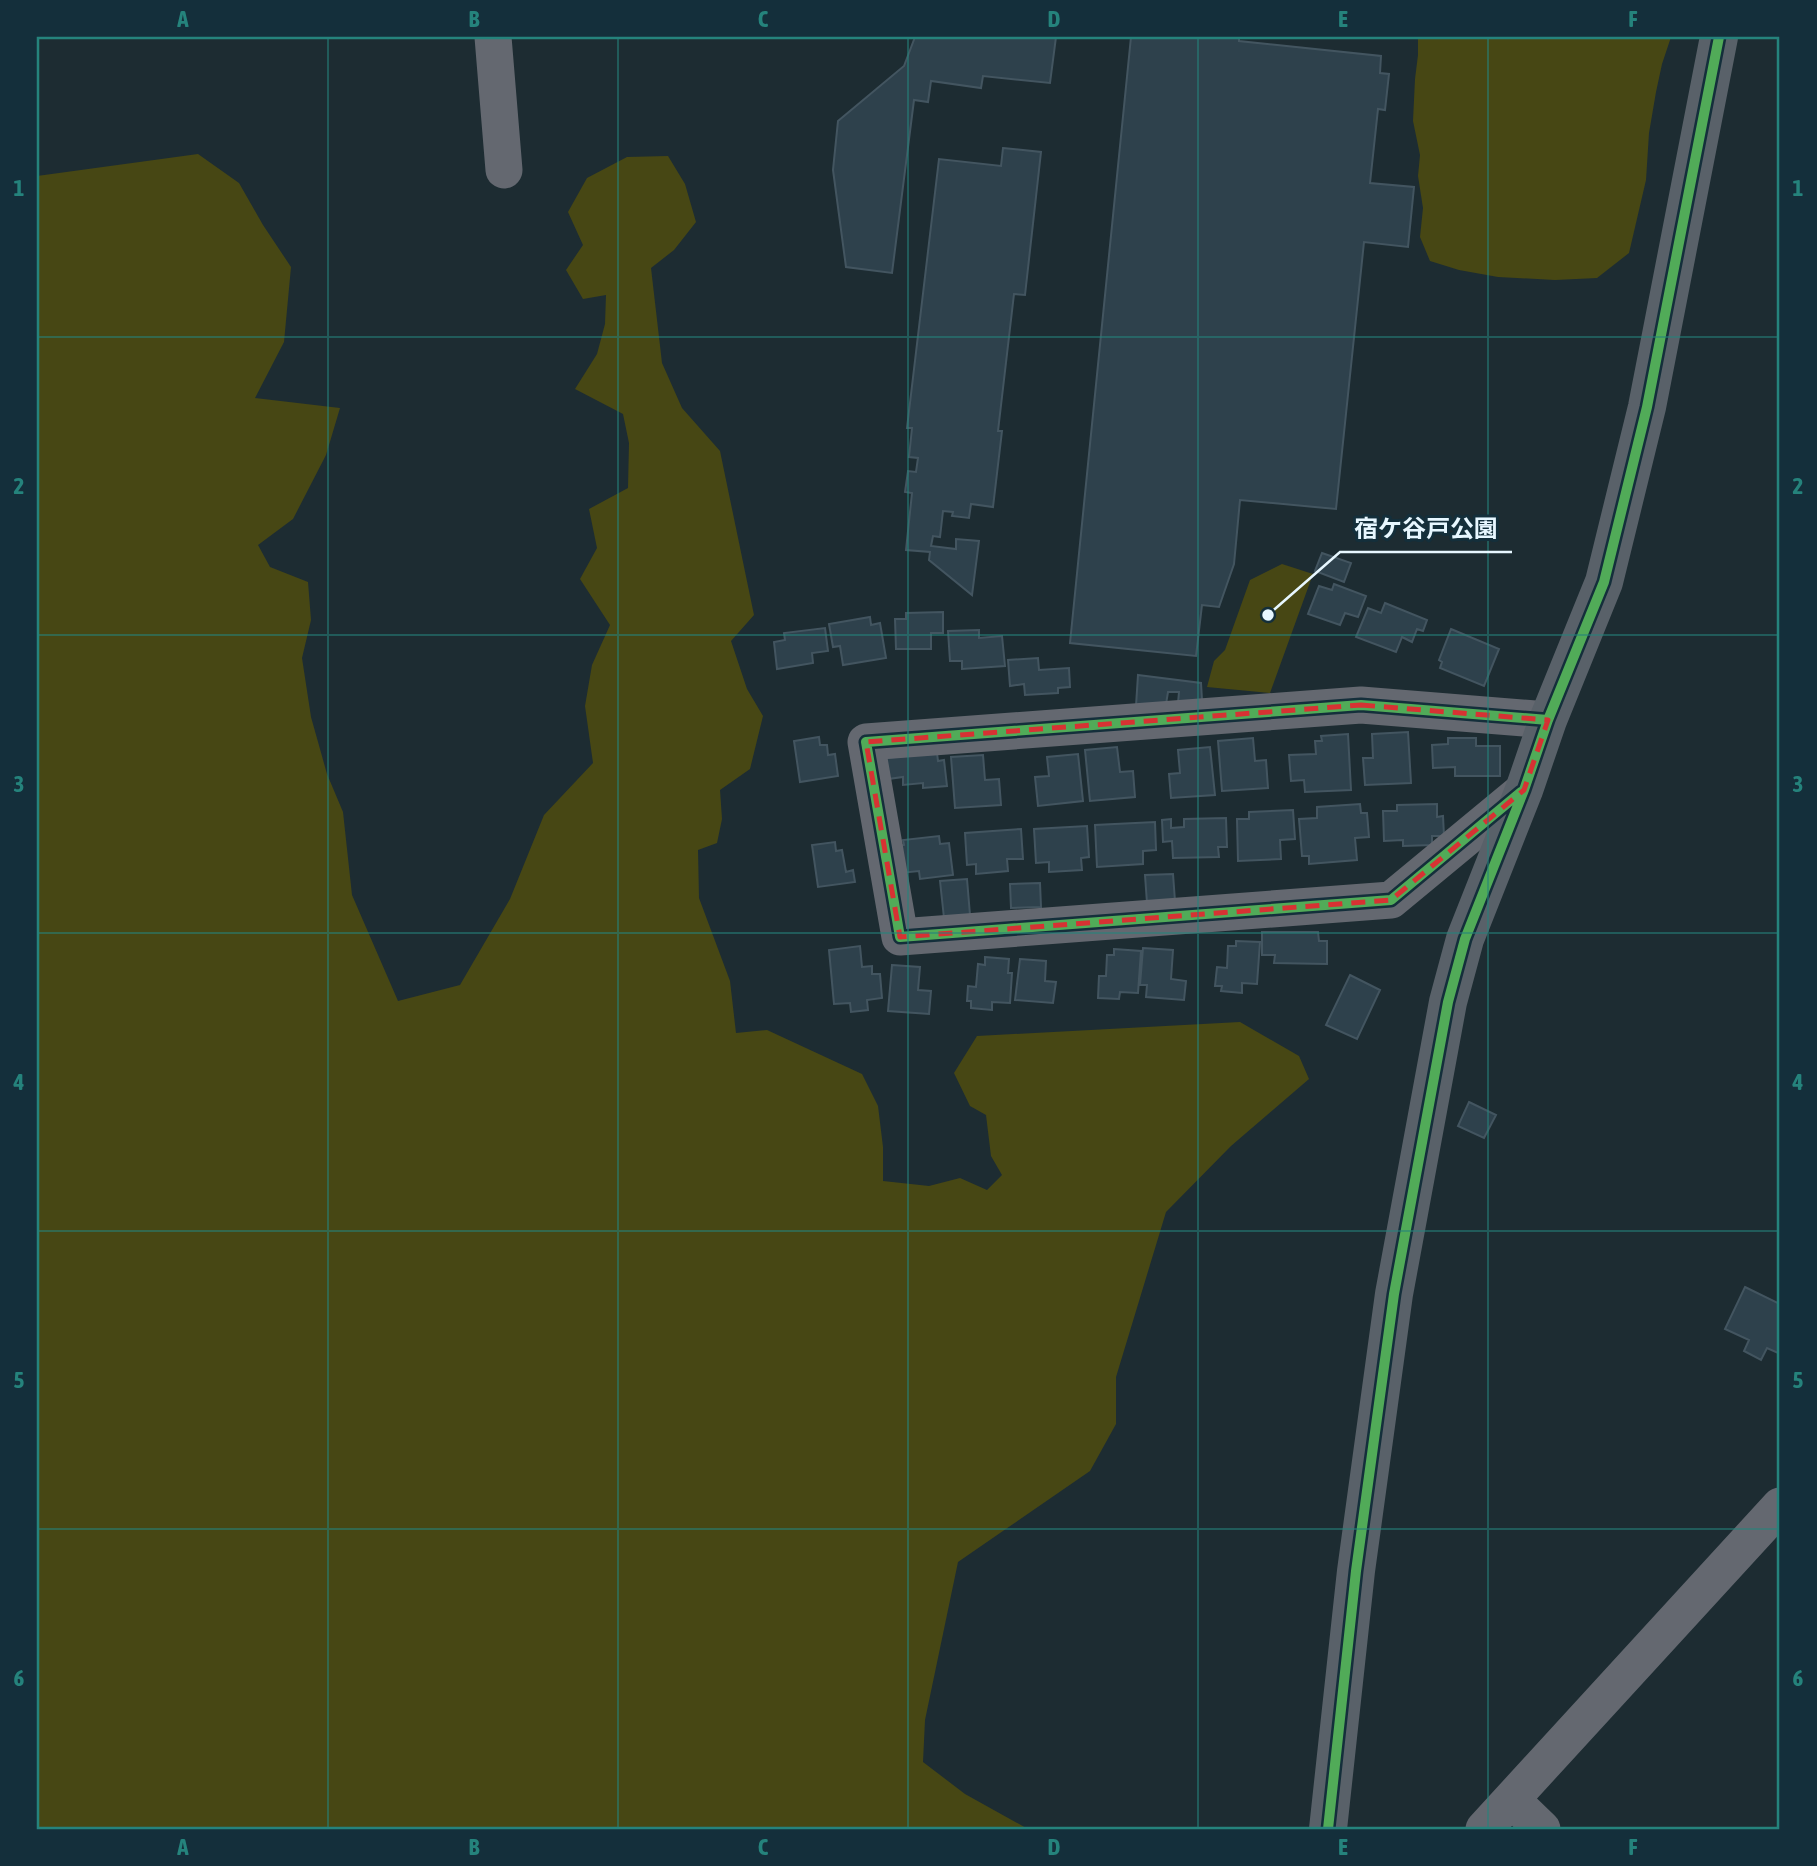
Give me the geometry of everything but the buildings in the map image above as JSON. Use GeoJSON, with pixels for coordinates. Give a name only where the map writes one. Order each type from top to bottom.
{"type":"FeatureCollection","features":[{"type":"Feature","properties":{"kind":"street"},"geometry":{"type":"LineString","coordinates":[[493,37],[504,170]]}},
{"type":"Feature","properties":{"kind":"street"},"geometry":{"type":"LineString","coordinates":[[1328,1829],[1356,1571],[1394,1294],[1448,1002],[1465,939],[1524,790],[1548,720],[1604,582],[1647,407],[1718,37]]}},
{"type":"Feature","properties":{"kind":"street"},"geometry":{"type":"LineString","coordinates":[[1524,790],[1391,900],[900,937],[866,742],[1361,705],[1548,720]]}},
{"type":"Feature","properties":{"kind":"street"},"geometry":{"type":"LineString","coordinates":[[1484,1829],[1780,1506]]}},
{"type":"Feature","properties":{"kind":"street"},"geometry":{"type":"LineString","coordinates":[[1512,1800],[1542,1829]]}},
{"type":"Feature","properties":{"kind":"highlighted area"},"geometry":{"type":"Polygon","coordinates":[[[1361,705],[1548,720],[1524,790],[1391,900],[900,937],[866,742],[1361,705]]]}},
{"type":"Feature","properties":{"kind":"shaded area"},"geometry":{"type":"Polygon","coordinates":[[[1418,37],[1671,37],[1656,92],[1649,133],[1646,180],[1629,253],[1597,278],[1555,280],[1498,277],[1459,270],[1430,261],[1420,237],[1423,208],[1418,176],[1420,155],[1413,121],[1418,37]]]}},
{"type":"Feature","properties":{"kind":"shaded area"},"geometry":{"type":"Polygon","coordinates":[[[198,154],[239,183],[291,267],[284,342],[255,398],[340,408],[326,455],[293,519],[258,545],[270,567],[308,582],[311,620],[302,658],[311,717],[327,774],[343,812],[352,895],[398,1001],[460,985],[510,899],[544,815],[593,763],[585,706],[592,665],[610,625],[580,579],[597,548],[589,509],[628,488],[629,443],[623,414],[575,389],[597,354],[605,324],[606,295],[583,299],[566,270],[583,245],[568,212],[587,178],[627,157],[668,156],[685,184],[696,222],[674,250],[651,268],[662,363],[682,408],[720,451],[754,615],[731,641],[747,689],[763,716],[750,769],[720,790],[722,819],[717,843],[698,850],[699,898],[730,981],[736,1033],[767,1030],[862,1074],[878,1106],[883,1147],[883,1181],[929,1186],[960,1178],[987,1190],[1002,1175],[991,1156],[986,1115],[970,1106],[954,1073],[977,1036],[1240,1022],[1299,1056],[1309,1079],[1231,1146],[1166,1212],[1116,1377],[1116,1424],[1090,1471],[958,1562],[925,1720],[923,1762],[965,1794],[1028,1829],[37,1829],[37,176],[198,154]]]}},
{"type":"Feature","properties":{"kind":"shaded area"},"geometry":{"type":"Polygon","coordinates":[[[1282,564],[1313,574],[1270,693],[1207,687],[1214,661],[1225,650],[1250,580],[1282,564]]]}},
{"type":"Feature","properties":{"kind":"cycle path"},"geometry":{"type":"LineString","coordinates":[[1328,1829],[1356,1571],[1394,1294],[1448,1002],[1465,939],[1524,790],[1548,720],[1604,582],[1647,407],[1719,37]]}},
{"type":"Feature","properties":{"kind":"cycle path"},"geometry":{"type":"LineString","coordinates":[[1521,792],[1391,900],[900,937],[866,742],[1361,705],[1548,720]]}},
{"type":"Feature","properties":{"kind":"place","name":"宿ケ谷戸公園"},"geometry":{"type":"Point","coordinates":[1268,615]}}]}
